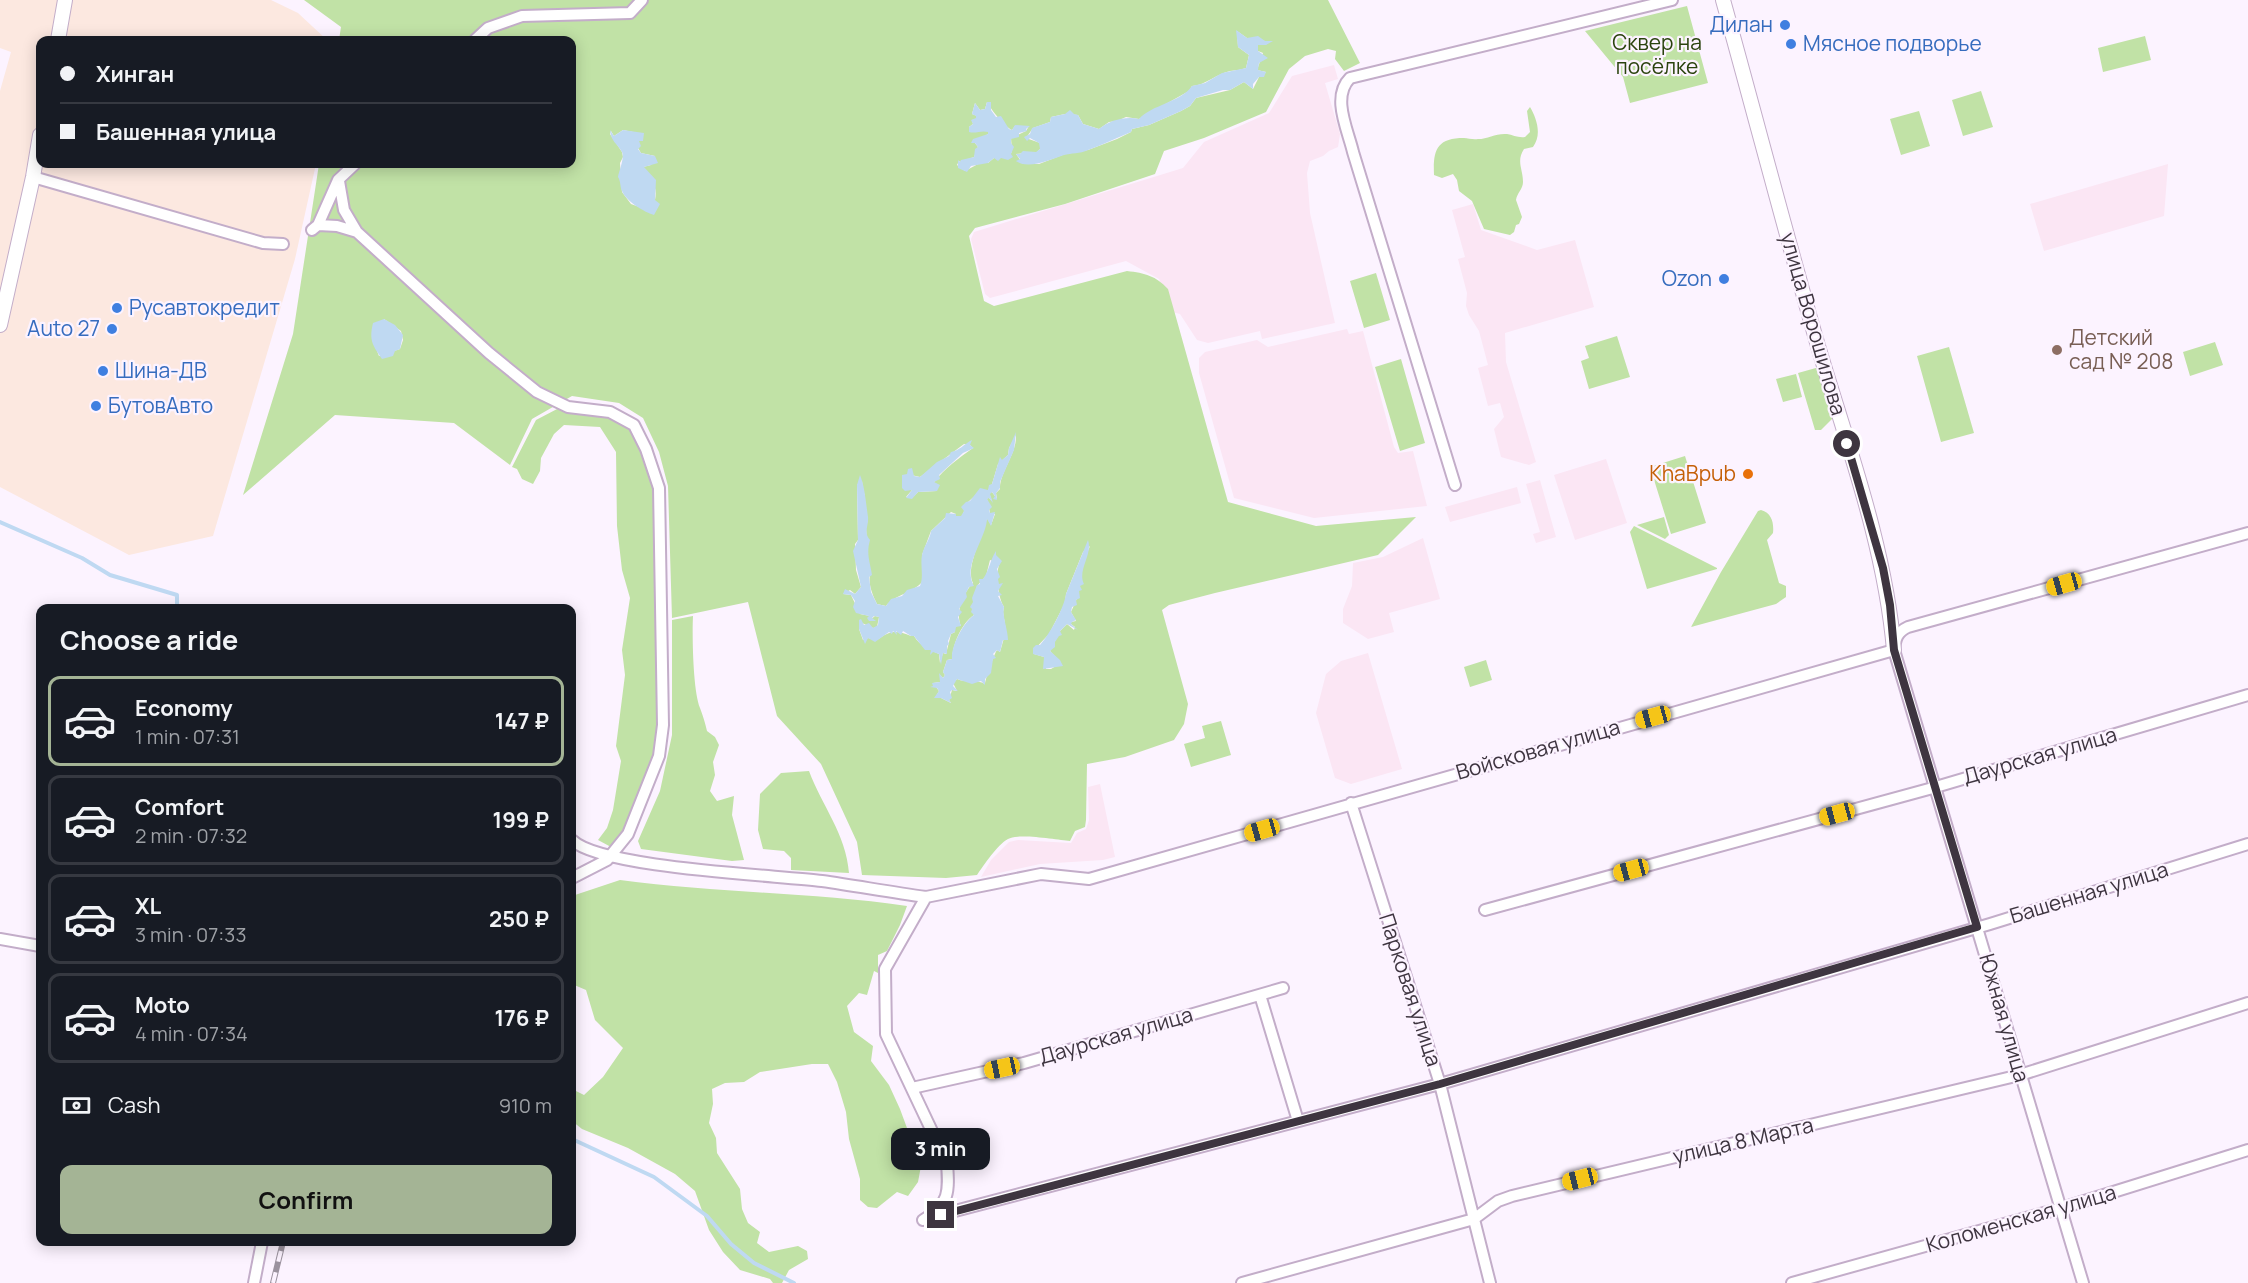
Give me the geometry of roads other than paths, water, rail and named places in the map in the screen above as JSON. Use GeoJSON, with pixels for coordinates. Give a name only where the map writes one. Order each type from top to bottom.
{"type":"FeatureCollection","features":[{"type":"Feature","properties":{"kind":"main road"},"geometry":{"type":"LineString","coordinates":[[59,36],[65,0]]}},
{"type":"Feature","properties":{"kind":"main road","name":"улица Ворошилова"},"geometry":{"type":"LineString","coordinates":[[1723,0],[1796,272],[1875,537],[1890,605],[1894,650]]}},
{"type":"Feature","properties":{"kind":"main road"},"geometry":{"type":"LineString","coordinates":[[0,325],[36,159]]}},
{"type":"Feature","properties":{"kind":"street"},"geometry":{"type":"LineString","coordinates":[[480,36],[488,28],[522,16],[630,13],[642,0]]}},
{"type":"Feature","properties":{"kind":"street"},"geometry":{"type":"LineString","coordinates":[[1455,485],[1353,152],[1341,101],[1341,91],[1350,78],[1672,0]]}},
{"type":"Feature","properties":{"kind":"street"},"geometry":{"type":"LineString","coordinates":[[351,168],[339,180],[315,228],[337,226],[357,232]]}},
{"type":"Feature","properties":{"kind":"street"},"geometry":{"type":"LineString","coordinates":[[33,177],[263,243],[283,244]]}},
{"type":"Feature","properties":{"kind":"street"},"geometry":{"type":"LineString","coordinates":[[339,180],[344,210],[357,232],[489,353],[537,392],[568,407],[610,412],[634,425],[646,449],[659,488],[663,725],[659,756],[628,834],[607,860],[576,876]]}},
{"type":"Feature","properties":{"kind":"street"},"geometry":{"type":"LineString","coordinates":[[1894,650],[1895,637],[1908,627],[2248,533]]}},
{"type":"Feature","properties":{"kind":"street","name":"Южная улица"},"geometry":{"type":"LineString","coordinates":[[1894,650],[2083,1283]]}},
{"type":"Feature","properties":{"kind":"street","name":"Войсковая улица"},"geometry":{"type":"LineString","coordinates":[[576,844],[579,847],[610,856],[678,867],[821,881],[926,897],[1041,874],[1089,879],[1894,650]]}},
{"type":"Feature","properties":{"kind":"street","name":"Даурская улица"},"geometry":{"type":"LineString","coordinates":[[1485,910],[1935,787],[2248,695]]}},
{"type":"Feature","properties":{"kind":"street","name":"Парковая улица"},"geometry":{"type":"LineString","coordinates":[[1351,803],[1440,1084],[1490,1283]]}},
{"type":"Feature","properties":{"kind":"street","name":"Башенная улица"},"geometry":{"type":"LineString","coordinates":[[912,1088],[947,1163],[948,1182],[944,1204],[936,1213],[923,1220],[1440,1084],[1977,927],[2248,844]]}},
{"type":"Feature","properties":{"kind":"street"},"geometry":{"type":"LineString","coordinates":[[912,1088],[886,1034],[885,969],[926,897]]}},
{"type":"Feature","properties":{"kind":"street"},"geometry":{"type":"LineString","coordinates":[[0,939],[36,945]]}},
{"type":"Feature","properties":{"kind":"street","name":"Даурская улица"},"geometry":{"type":"LineString","coordinates":[[912,1088],[1024,1063],[1283,988]]}},
{"type":"Feature","properties":{"kind":"street"},"geometry":{"type":"LineString","coordinates":[[1260,994],[1298,1121]]}},
{"type":"Feature","properties":{"kind":"street","name":"улица 8 Марта"},"geometry":{"type":"LineString","coordinates":[[1242,1283],[1474,1219],[1498,1201],[1512,1196],[2020,1075],[2248,1003]]}},
{"type":"Feature","properties":{"kind":"street","name":"Коломенская улица"},"geometry":{"type":"LineString","coordinates":[[1792,1283],[2062,1209],[2248,1150]]}},
{"type":"Feature","properties":{"kind":"street"},"geometry":{"type":"LineString","coordinates":[[254,1283],[261,1246]]}},
{"type":"Feature","properties":{"kind":"water"},"geometry":{"type":"Polygon","coordinates":[[[1236,30],[1247,38],[1258,36],[1265,41],[1273,41],[1266,45],[1258,45],[1258,51],[1268,58],[1259,63],[1258,70],[1266,72],[1264,77],[1259,77],[1253,84],[1253,89],[1244,82],[1230,90],[1196,98],[1190,106],[1181,111],[1149,125],[1132,129],[1131,132],[1085,151],[1033,164],[1016,161],[1020,159],[1016,154],[1023,151],[1036,152],[1040,149],[1039,143],[1030,138],[1027,141],[1024,137],[1030,134],[1032,128],[1050,122],[1051,117],[1065,114],[1070,110],[1078,115],[1083,124],[1099,129],[1118,120],[1139,119],[1151,110],[1181,96],[1192,86],[1205,83],[1222,73],[1246,68],[1249,55],[1238,47],[1236,30]]]}},
{"type":"Feature","properties":{"kind":"water"},"geometry":{"type":"Polygon","coordinates":[[[987,102],[991,102],[991,110],[996,117],[1001,116],[1009,129],[1012,130],[1015,125],[1030,126],[1026,129],[1027,131],[1019,133],[1019,137],[1011,139],[1014,147],[1011,154],[1013,157],[1008,160],[1001,158],[998,161],[994,158],[988,163],[971,166],[967,172],[958,168],[958,160],[960,162],[974,157],[975,149],[978,147],[975,143],[971,143],[973,139],[988,134],[988,132],[969,132],[969,127],[973,124],[971,120],[976,118],[972,114],[975,103],[980,110],[985,109],[987,102]]]}},
{"type":"Feature","properties":{"kind":"water"},"geometry":{"type":"Polygon","coordinates":[[[610,130],[614,136],[623,130],[644,133],[643,141],[639,141],[641,146],[638,149],[641,153],[655,156],[658,163],[644,167],[656,180],[655,200],[660,204],[654,215],[636,206],[627,199],[622,191],[618,177],[623,154],[613,140],[610,130]]]}},
{"type":"Feature","properties":{"kind":"water"},"geometry":{"type":"Polygon","coordinates":[[[384,319],[395,325],[403,335],[400,349],[395,351],[393,356],[382,359],[374,346],[371,334],[373,323],[384,319]]]}},
{"type":"Feature","properties":{"kind":"water"},"geometry":{"type":"Polygon","coordinates":[[[1016,432],[1014,450],[996,493],[997,500],[993,499],[995,496],[992,492],[990,494],[993,503],[989,498],[987,499],[992,507],[989,510],[990,513],[995,512],[991,526],[987,519],[973,561],[971,578],[974,586],[969,587],[967,597],[959,609],[962,612],[958,617],[961,626],[956,627],[955,632],[951,634],[947,654],[943,653],[941,665],[939,654],[933,652],[930,655],[931,650],[925,650],[914,636],[903,631],[901,635],[896,631],[897,635],[893,631],[892,634],[889,632],[875,642],[868,638],[865,644],[859,629],[859,620],[861,619],[864,625],[869,623],[873,628],[878,625],[879,617],[874,616],[872,618],[876,621],[869,621],[867,618],[869,616],[856,613],[853,607],[855,601],[851,595],[843,594],[845,589],[855,594],[861,587],[853,551],[858,540],[857,485],[860,475],[868,517],[871,592],[877,604],[886,606],[891,599],[920,586],[922,555],[931,531],[945,518],[946,513],[961,516],[964,511],[961,507],[970,501],[980,488],[988,490],[1000,457],[1002,460],[1008,455],[1016,432]]]}},
{"type":"Feature","properties":{"kind":"water"},"geometry":{"type":"Polygon","coordinates":[[[972,440],[970,445],[974,448],[963,453],[939,475],[940,479],[934,482],[940,485],[937,491],[918,492],[912,499],[906,498],[912,490],[905,491],[902,488],[902,475],[907,474],[908,469],[912,468],[914,476],[920,477],[937,462],[949,456],[951,452],[972,440]]]}},
{"type":"Feature","properties":{"kind":"water"},"geometry":{"type":"Polygon","coordinates":[[[1088,540],[1089,546],[1082,573],[1084,584],[1080,586],[1082,590],[1079,591],[1080,598],[1076,600],[1077,605],[1072,607],[1071,612],[1076,620],[1071,624],[1078,630],[1067,624],[1060,631],[1062,635],[1050,651],[1063,666],[1043,669],[1044,657],[1033,654],[1033,648],[1040,645],[1056,621],[1088,540]]]}},
{"type":"Feature","properties":{"kind":"water"},"geometry":{"type":"Polygon","coordinates":[[[996,551],[996,555],[1002,561],[997,569],[1000,577],[999,584],[1003,583],[998,591],[1002,595],[998,596],[1004,607],[1008,640],[1003,640],[1000,652],[997,650],[993,654],[996,658],[993,659],[991,673],[985,679],[985,685],[981,681],[972,684],[957,679],[953,686],[958,691],[950,692],[951,703],[941,698],[934,698],[939,691],[937,688],[930,687],[933,686],[932,683],[940,682],[939,673],[943,678],[945,675],[943,672],[947,660],[952,659],[958,635],[974,615],[970,607],[977,585],[980,584],[979,579],[985,576],[996,551]]]}},
{"type":"Feature","properties":{"kind":"waterway"},"geometry":{"type":"LineString","coordinates":[[0,522],[82,558],[110,575],[177,595],[177,604]]}},
{"type":"Feature","properties":{"kind":"waterway"},"geometry":{"type":"LineString","coordinates":[[576,1141],[654,1177],[707,1216],[731,1244],[754,1263],[794,1283]]}},
{"type":"Feature","properties":{"kind":"railway"},"geometry":{"type":"LineString","coordinates":[[273,1283],[282,1246]]}},
{"type":"Feature","properties":{"kind":"place","name":"Дилан"},"geometry":{"type":"Point","coordinates":[1785,25]}},
{"type":"Feature","properties":{"kind":"place","name":"Мясное подворье"},"geometry":{"type":"Point","coordinates":[1791,44]}},
{"type":"Feature","properties":{"kind":"place","name":"Ozon"},"geometry":{"type":"Point","coordinates":[1724,279]}},
{"type":"Feature","properties":{"kind":"place","name":"Русавтокредит"},"geometry":{"type":"Point","coordinates":[117,308]}},
{"type":"Feature","properties":{"kind":"place","name":"Auto 27"},"geometry":{"type":"Point","coordinates":[112,329]}},
{"type":"Feature","properties":{"kind":"place","name":"Детский сад № 208"},"geometry":{"type":"Point","coordinates":[2057,350]}},
{"type":"Feature","properties":{"kind":"place","name":"Шина-ДВ"},"geometry":{"type":"Point","coordinates":[103,371]}},
{"type":"Feature","properties":{"kind":"place","name":"БутовАвто"},"geometry":{"type":"Point","coordinates":[96,406]}},
{"type":"Feature","properties":{"kind":"place","name":"KhaBpub"},"geometry":{"type":"Point","coordinates":[1748,474]}},
{"type":"Feature","properties":{"kind":"park label","name":"Сквер на посёлке"},"geometry":{"type":"Point","coordinates":[1657,55]}}]}
